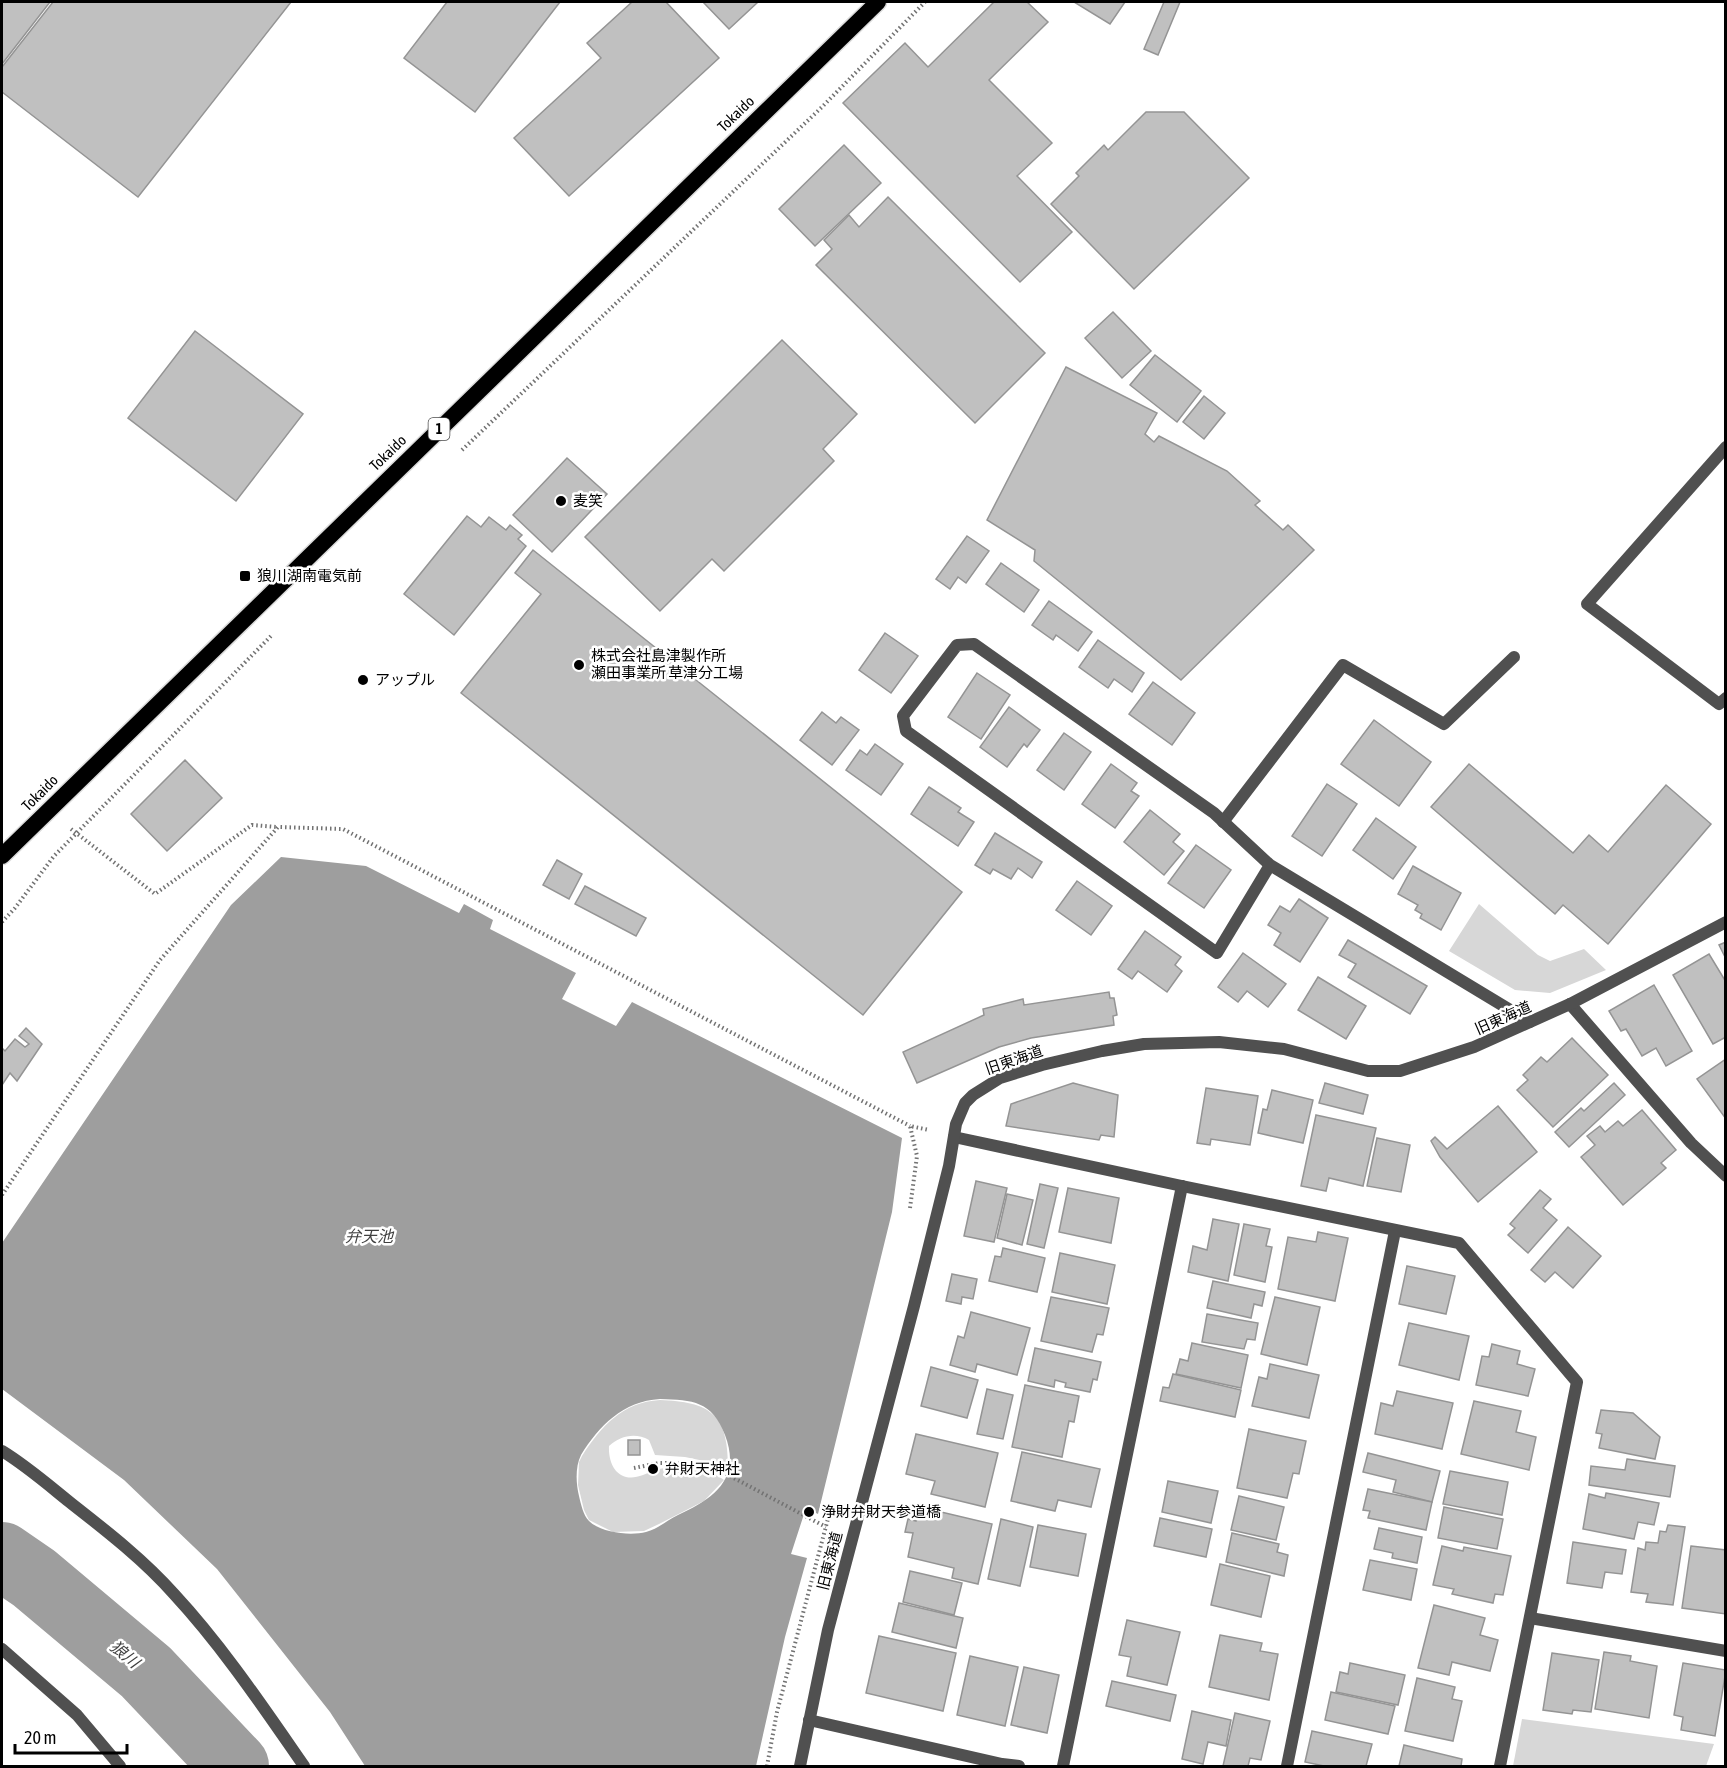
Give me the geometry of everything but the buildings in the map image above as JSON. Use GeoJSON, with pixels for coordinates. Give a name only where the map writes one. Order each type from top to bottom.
{"type":"FeatureCollection","features":[{"type":"Feature","properties":{"kind":"highway","name":"Tokaido"},"geometry":{"type":"LineString","coordinates":[[2,856],[878,2]]}},
{"type":"Feature","properties":{"kind":"street"},"geometry":{"type":"LineString","coordinates":[[1725,447],[1587,603],[1719,704],[1725,698]]}},
{"type":"Feature","properties":{"kind":"street"},"geometry":{"type":"LineString","coordinates":[[1270,865],[1217,953],[906,731],[903,716],[957,645],[974,644],[1214,813],[1270,865],[1530,1022]]}},
{"type":"Feature","properties":{"kind":"street"},"geometry":{"type":"LineString","coordinates":[[1223,822],[1343,665],[1444,724],[1514,657]]}},
{"type":"Feature","properties":{"kind":"street","name":"旧東海道"},"geometry":{"type":"LineString","coordinates":[[800,1767],[834,1608],[914,1306],[949,1166],[959,1115],[965,1103],[982,1087],[1000,1078],[1102,1051],[1144,1044],[1219,1042],[1284,1049],[1368,1071],[1400,1071],[1474,1047],[1570,1004],[1725,922]]}},
{"type":"Feature","properties":{"kind":"street"},"geometry":{"type":"LineString","coordinates":[[1570,1004],[1691,1143],[1725,1176]]}},
{"type":"Feature","properties":{"kind":"street"},"geometry":{"type":"LineString","coordinates":[[954,1137],[1459,1243],[1577,1382],[1500,1767]]}},
{"type":"Feature","properties":{"kind":"street"},"geometry":{"type":"LineString","coordinates":[[1064,1767],[1182,1186]]}},
{"type":"Feature","properties":{"kind":"street"},"geometry":{"type":"LineString","coordinates":[[1287,1767],[1395,1231]]}},
{"type":"Feature","properties":{"kind":"street"},"geometry":{"type":"LineString","coordinates":[[2,1451],[93,1521],[174,1593],[257,1697],[304,1767]]}},
{"type":"Feature","properties":{"kind":"street"},"geometry":{"type":"LineString","coordinates":[[1530,1618],[1725,1651]]}},
{"type":"Feature","properties":{"kind":"street"},"geometry":{"type":"LineString","coordinates":[[2,1649],[77,1714],[120,1767]]}},
{"type":"Feature","properties":{"kind":"street"},"geometry":{"type":"LineString","coordinates":[[809,1720],[1019,1767]]}},
{"type":"Feature","properties":{"kind":"path"},"geometry":{"type":"LineString","coordinates":[[462,450],[822,107],[925,2]]}},
{"type":"Feature","properties":{"kind":"path"},"geometry":{"type":"LineString","coordinates":[[2,922],[54,856],[275,632]]}},
{"type":"Feature","properties":{"kind":"path"},"geometry":{"type":"LineString","coordinates":[[48,811],[155,894],[252,825],[343,829],[910,1126]]}},
{"type":"Feature","properties":{"kind":"path"},"geometry":{"type":"LineString","coordinates":[[2,1195],[160,960],[278,827]]}},
{"type":"Feature","properties":{"kind":"path"},"geometry":{"type":"LineString","coordinates":[[634,1468],[659,1463],[715,1468],[806,1516]]}},
{"type":"Feature","properties":{"kind":"shaded area"},"geometry":{"type":"Polygon","coordinates":[[[1479,904],[1538,955],[1550,961],[1584,949],[1606,970],[1550,993],[1515,990],[1449,951],[1479,904]]]}},
{"type":"Feature","properties":{"kind":"shaded area","name":"弁財天神社"},"geometry":{"type":"Polygon","coordinates":[[[660,1400],[691,1404],[712,1414],[719,1422],[724,1434],[728,1466],[685,1457],[655,1455],[649,1440],[633,1436],[618,1440],[609,1446],[611,1461],[617,1472],[628,1477],[635,1477],[662,1468],[688,1468],[704,1470],[724,1480],[704,1501],[659,1524],[644,1531],[613,1532],[589,1520],[584,1510],[578,1485],[579,1462],[597,1435],[614,1418],[634,1406],[660,1400]]]}},
{"type":"Feature","properties":{"kind":"shaded area"},"geometry":{"type":"Polygon","coordinates":[[[1522,1719],[1714,1744],[1706,1766],[1513,1766],[1522,1719]]]}},
{"type":"Feature","properties":{"kind":"water","name":"弁天池"},"geometry":{"type":"Polygon","coordinates":[[[281,857],[366,866],[459,913],[464,904],[493,920],[490,929],[576,973],[562,999],[616,1026],[632,1002],[902,1138],[892,1212],[818,1514],[806,1508],[791,1554],[807,1558],[785,1637],[756,1766],[365,1766],[330,1712],[217,1569],[124,1480],[2,1389],[2,1243],[231,905],[281,857]],[[660,1399],[635,1405],[613,1417],[596,1434],[581,1455],[577,1470],[578,1491],[585,1516],[594,1525],[632,1534],[655,1529],[713,1494],[727,1475],[730,1464],[729,1450],[725,1435],[714,1415],[692,1402],[660,1399]]]}},
{"type":"Feature","properties":{"kind":"waterway","name":"狼川"},"geometry":{"type":"LineString","coordinates":[[2,1556],[34,1578],[146,1672],[235,1766]]}},
{"type":"Feature","properties":{"kind":"place","name":"麦笑"},"geometry":{"type":"Point","coordinates":[561,501]}},
{"type":"Feature","properties":{"kind":"place","name":"狼川湖南電気前"},"geometry":{"type":"Point","coordinates":[245,576]}},
{"type":"Feature","properties":{"kind":"place","name":"株式会社島津製作所 瀬田事業所 草津分工場"},"geometry":{"type":"Point","coordinates":[579,665]}},
{"type":"Feature","properties":{"kind":"place","name":"アップル"},"geometry":{"type":"Point","coordinates":[363,680]}},
{"type":"Feature","properties":{"kind":"place","name":"弁財天神社"},"geometry":{"type":"Point","coordinates":[653,1469]}},
{"type":"Feature","properties":{"kind":"place","name":"浄財弁財天参道橋"},"geometry":{"type":"Point","coordinates":[809,1512]}}]}
